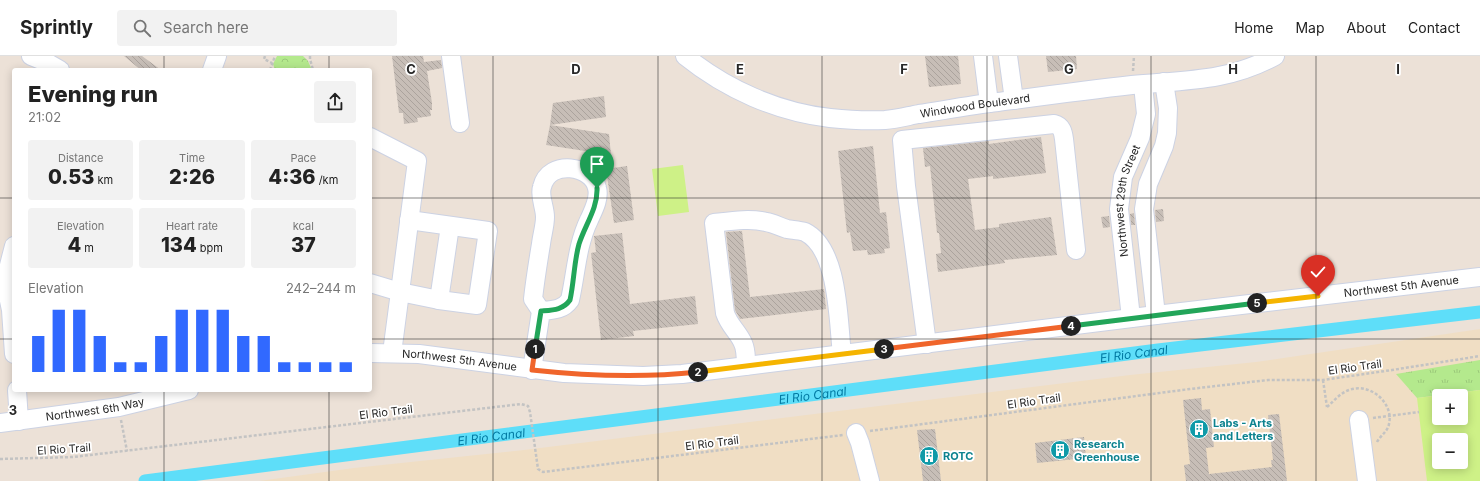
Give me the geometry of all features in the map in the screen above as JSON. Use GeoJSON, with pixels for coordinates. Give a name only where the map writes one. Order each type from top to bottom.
{"type":"FeatureCollection","features":[{"type":"Feature","properties":{"kind":"street"},"geometry":{"type":"LineString","coordinates":[[31,56],[56,68]]}},
{"type":"Feature","properties":{"kind":"street"},"geometry":{"type":"LineString","coordinates":[[213,68],[217,56]]}},
{"type":"Feature","properties":{"kind":"street"},"geometry":{"type":"LineString","coordinates":[[451,56],[460,122]]}},
{"type":"Feature","properties":{"kind":"street","name":"Windwood Boulevard"},"geometry":{"type":"LineString","coordinates":[[685,56],[720,81],[773,105],[801,113],[829,118],[858,120],[887,120],[989,103],[1143,84],[1210,79],[1241,63],[1275,56]]}},
{"type":"Feature","properties":{"kind":"street"},"geometry":{"type":"LineString","coordinates":[[983,56],[989,103]]}},
{"type":"Feature","properties":{"kind":"street"},"geometry":{"type":"LineString","coordinates":[[1008,56],[1014,100]]}},
{"type":"Feature","properties":{"kind":"street","name":"Northwest 29th Street"},"geometry":{"type":"LineString","coordinates":[[1156,315],[1145,221],[1145,197],[1148,184],[1164,146],[1167,133],[1168,108],[1164,82]]}},
{"type":"Feature","properties":{"kind":"street","name":"Northwest 29th Street"},"geometry":{"type":"LineString","coordinates":[[1131,318],[1120,223],[1120,194],[1123,177],[1140,138],[1146,114],[1143,84]]}},
{"type":"Feature","properties":{"kind":"street"},"geometry":{"type":"LineString","coordinates":[[927,344],[906,186],[902,140],[1054,124],[1059,126],[1063,131],[1076,250]]}},
{"type":"Feature","properties":{"kind":"street"},"geometry":{"type":"LineString","coordinates":[[372,138],[417,161],[392,353],[372,352]]}},
{"type":"Feature","properties":{"kind":"street"},"geometry":{"type":"LineString","coordinates":[[532,370],[541,311],[533,299],[545,217],[541,188],[549,173],[555,170],[573,169],[590,176],[597,188],[598,197],[594,210],[584,229],[579,245],[570,300],[567,304],[560,308],[541,311]]}},
{"type":"Feature","properties":{"kind":"street"},"geometry":{"type":"LineString","coordinates":[[1120,194],[1145,197]]}},
{"type":"Feature","properties":{"kind":"street"},"geometry":{"type":"LineString","coordinates":[[372,284],[400,292],[440,300],[477,305],[488,231],[409,220]]}},
{"type":"Feature","properties":{"kind":"street"},"geometry":{"type":"LineString","coordinates":[[746,366],[745,346],[728,321],[725,313],[714,223],[757,220],[766,221],[787,229],[805,232],[819,244],[830,266],[834,286],[842,354]]}},
{"type":"Feature","properties":{"kind":"street"},"geometry":{"type":"LineString","coordinates":[[440,300],[450,226]]}},
{"type":"Feature","properties":{"kind":"street"},"geometry":{"type":"LineString","coordinates":[[12,254],[7,273],[7,291],[12,325]]}},
{"type":"Feature","properties":{"kind":"street","name":"Northwest 5th Avenue"},"geometry":{"type":"LineString","coordinates":[[392,353],[419,354],[564,373],[643,376],[682,374],[1131,318],[1480,277]]}},
{"type":"Feature","properties":{"kind":"street"},"geometry":{"type":"LineString","coordinates":[[17,392],[19,421]]}},
{"type":"Feature","properties":{"kind":"street","name":"Northwest 6th Way"},"geometry":{"type":"LineString","coordinates":[[0,423],[119,407],[181,392]]}},
{"type":"Feature","properties":{"kind":"street"},"geometry":{"type":"LineString","coordinates":[[1359,420],[1366,481]]}},
{"type":"Feature","properties":{"kind":"street"},"geometry":{"type":"LineString","coordinates":[[856,433],[870,481]]}},
{"type":"Feature","properties":{"kind":"path"},"geometry":{"type":"LineString","coordinates":[[265,56],[264,59],[272,63]]}},
{"type":"Feature","properties":{"kind":"path"},"geometry":{"type":"LineString","coordinates":[[271,68],[275,56]]}},
{"type":"Feature","properties":{"kind":"path"},"geometry":{"type":"LineString","coordinates":[[310,56],[313,68]]}},
{"type":"Feature","properties":{"kind":"path","name":"El Rio Trail"},"geometry":{"type":"LineString","coordinates":[[0,459],[73,457],[521,404],[528,406],[530,412],[536,461],[538,469],[543,472],[1197,388],[1268,380],[1323,380],[1480,356]]}},
{"type":"Feature","properties":{"kind":"path"},"geometry":{"type":"LineString","coordinates":[[1323,380],[1328,407]]}},
{"type":"Feature","properties":{"kind":"path"},"geometry":{"type":"LineString","coordinates":[[1359,420],[1419,412]]}},
{"type":"Feature","properties":{"kind":"shaded area"},"geometry":{"type":"Polygon","coordinates":[[[1480,329],[1480,481],[259,481],[354,468],[524,450],[1130,375],[1256,362],[1480,329]]]}},
{"type":"Feature","properties":{"kind":"green space"},"geometry":{"type":"Polygon","coordinates":[[[277,56],[303,56],[308,61],[311,68],[274,68],[273,64],[277,56]]]}},
{"type":"Feature","properties":{"kind":"green space"},"geometry":{"type":"Polygon","coordinates":[[[683,165],[689,212],[658,216],[652,169],[683,165]]]}},
{"type":"Feature","properties":{"kind":"green space"},"geometry":{"type":"Polygon","coordinates":[[[1480,360],[1480,390],[1468,392],[1468,389],[1432,389],[1432,396],[1417,398],[1396,374],[1480,360]]]}},
{"type":"Feature","properties":{"kind":"green space"},"geometry":{"type":"Polygon","coordinates":[[[1480,390],[1480,481],[1427,481],[1417,398],[1432,396],[1432,425],[1468,425],[1468,392],[1480,390]]]}},
{"type":"Feature","properties":{"kind":"building"},"geometry":{"type":"Polygon","coordinates":[[[124,56],[142,56],[158,68],[139,68],[124,56]]]}},
{"type":"Feature","properties":{"kind":"building"},"geometry":{"type":"Polygon","coordinates":[[[392,56],[423,56],[424,62],[441,60],[442,68],[427,71],[432,103],[432,110],[430,110],[431,116],[417,118],[418,122],[404,124],[403,113],[399,113],[392,56]]]}},
{"type":"Feature","properties":{"kind":"building"},"geometry":{"type":"Polygon","coordinates":[[[925,56],[958,56],[961,84],[929,87],[925,56]]]}},
{"type":"Feature","properties":{"kind":"building"},"geometry":{"type":"Polygon","coordinates":[[[1046,56],[1076,56],[1077,69],[1048,72],[1046,56]]]}},
{"type":"Feature","properties":{"kind":"building"},"geometry":{"type":"Polygon","coordinates":[[[604,96],[606,117],[550,125],[553,103],[604,96]]]}},
{"type":"Feature","properties":{"kind":"building"},"geometry":{"type":"Polygon","coordinates":[[[550,125],[609,134],[611,155],[546,145],[550,125]]]}},
{"type":"Feature","properties":{"kind":"building"},"geometry":{"type":"Polygon","coordinates":[[[1041,137],[1046,173],[993,179],[993,176],[968,179],[975,230],[999,227],[999,224],[1051,217],[1057,255],[1004,260],[1005,263],[938,272],[936,254],[941,253],[939,233],[937,233],[930,166],[925,167],[923,148],[989,141],[989,144],[1041,137]]]}},
{"type":"Feature","properties":{"kind":"building"},"geometry":{"type":"Polygon","coordinates":[[[873,146],[880,213],[886,212],[890,248],[884,249],[885,253],[868,255],[867,250],[853,251],[850,232],[847,233],[838,151],[873,146]]]}},
{"type":"Feature","properties":{"kind":"building"},"geometry":{"type":"Polygon","coordinates":[[[627,166],[634,220],[614,223],[606,169],[627,166]]]}},
{"type":"Feature","properties":{"kind":"building"},"geometry":{"type":"Polygon","coordinates":[[[1163,209],[1164,221],[1156,222],[1155,210],[1163,209]]]}},
{"type":"Feature","properties":{"kind":"building"},"geometry":{"type":"Polygon","coordinates":[[[1134,213],[1135,225],[1131,225],[1130,214],[1134,213]]]}},
{"type":"Feature","properties":{"kind":"building"},"geometry":{"type":"Polygon","coordinates":[[[1109,216],[1110,227],[1103,228],[1101,217],[1109,216]]]}},
{"type":"Feature","properties":{"kind":"building"},"geometry":{"type":"Polygon","coordinates":[[[742,231],[750,297],[824,289],[826,309],[740,319],[735,310],[726,232],[742,231]]]}},
{"type":"Feature","properties":{"kind":"building"},"geometry":{"type":"Polygon","coordinates":[[[622,233],[630,304],[695,296],[698,324],[633,331],[634,336],[601,340],[591,253],[596,252],[594,236],[622,233]]]}},
{"type":"Feature","properties":{"kind":"building","name":"Labs - Arts and Letters"},"geometry":{"type":"Polygon","coordinates":[[[1201,398],[1202,410],[1210,409],[1214,447],[1206,448],[1209,474],[1272,467],[1271,460],[1273,460],[1268,415],[1279,414],[1287,481],[1186,481],[1184,465],[1190,464],[1183,400],[1201,398]]]}},
{"type":"Feature","properties":{"kind":"building","name":"ROTC"},"geometry":{"type":"Polygon","coordinates":[[[935,429],[941,481],[923,481],[917,430],[935,429]]]}},
{"type":"Feature","properties":{"kind":"building","name":"Research Greenhouse"},"geometry":{"type":"Polygon","coordinates":[[[1084,437],[1086,458],[1037,463],[1035,443],[1084,437]]]}},
{"type":"Feature","properties":{"kind":"waterway","name":"El Rio Canal"},"geometry":{"type":"LineString","coordinates":[[145,481],[1158,350],[1480,312]]}},
{"type":"Feature","properties":{"kind":"place","name":"Labs - Arts and Letters"},"geometry":{"type":"Point","coordinates":[1199,429]}},
{"type":"Feature","properties":{"kind":"place","name":"Research Greenhouse"},"geometry":{"type":"Point","coordinates":[1060,450]}},
{"type":"Feature","properties":{"kind":"place","name":"ROTC"},"geometry":{"type":"Point","coordinates":[929,456]}},
{"type":"Feature","properties":{"kind":"route"},"geometry":{"type":"LineString","coordinates":[[597,188],[598,197],[594,210],[584,229],[579,245],[570,300],[567,304],[560,308],[541,311],[532,370],[605,375],[643,376],[682,374],[1318,296]]}}]}
